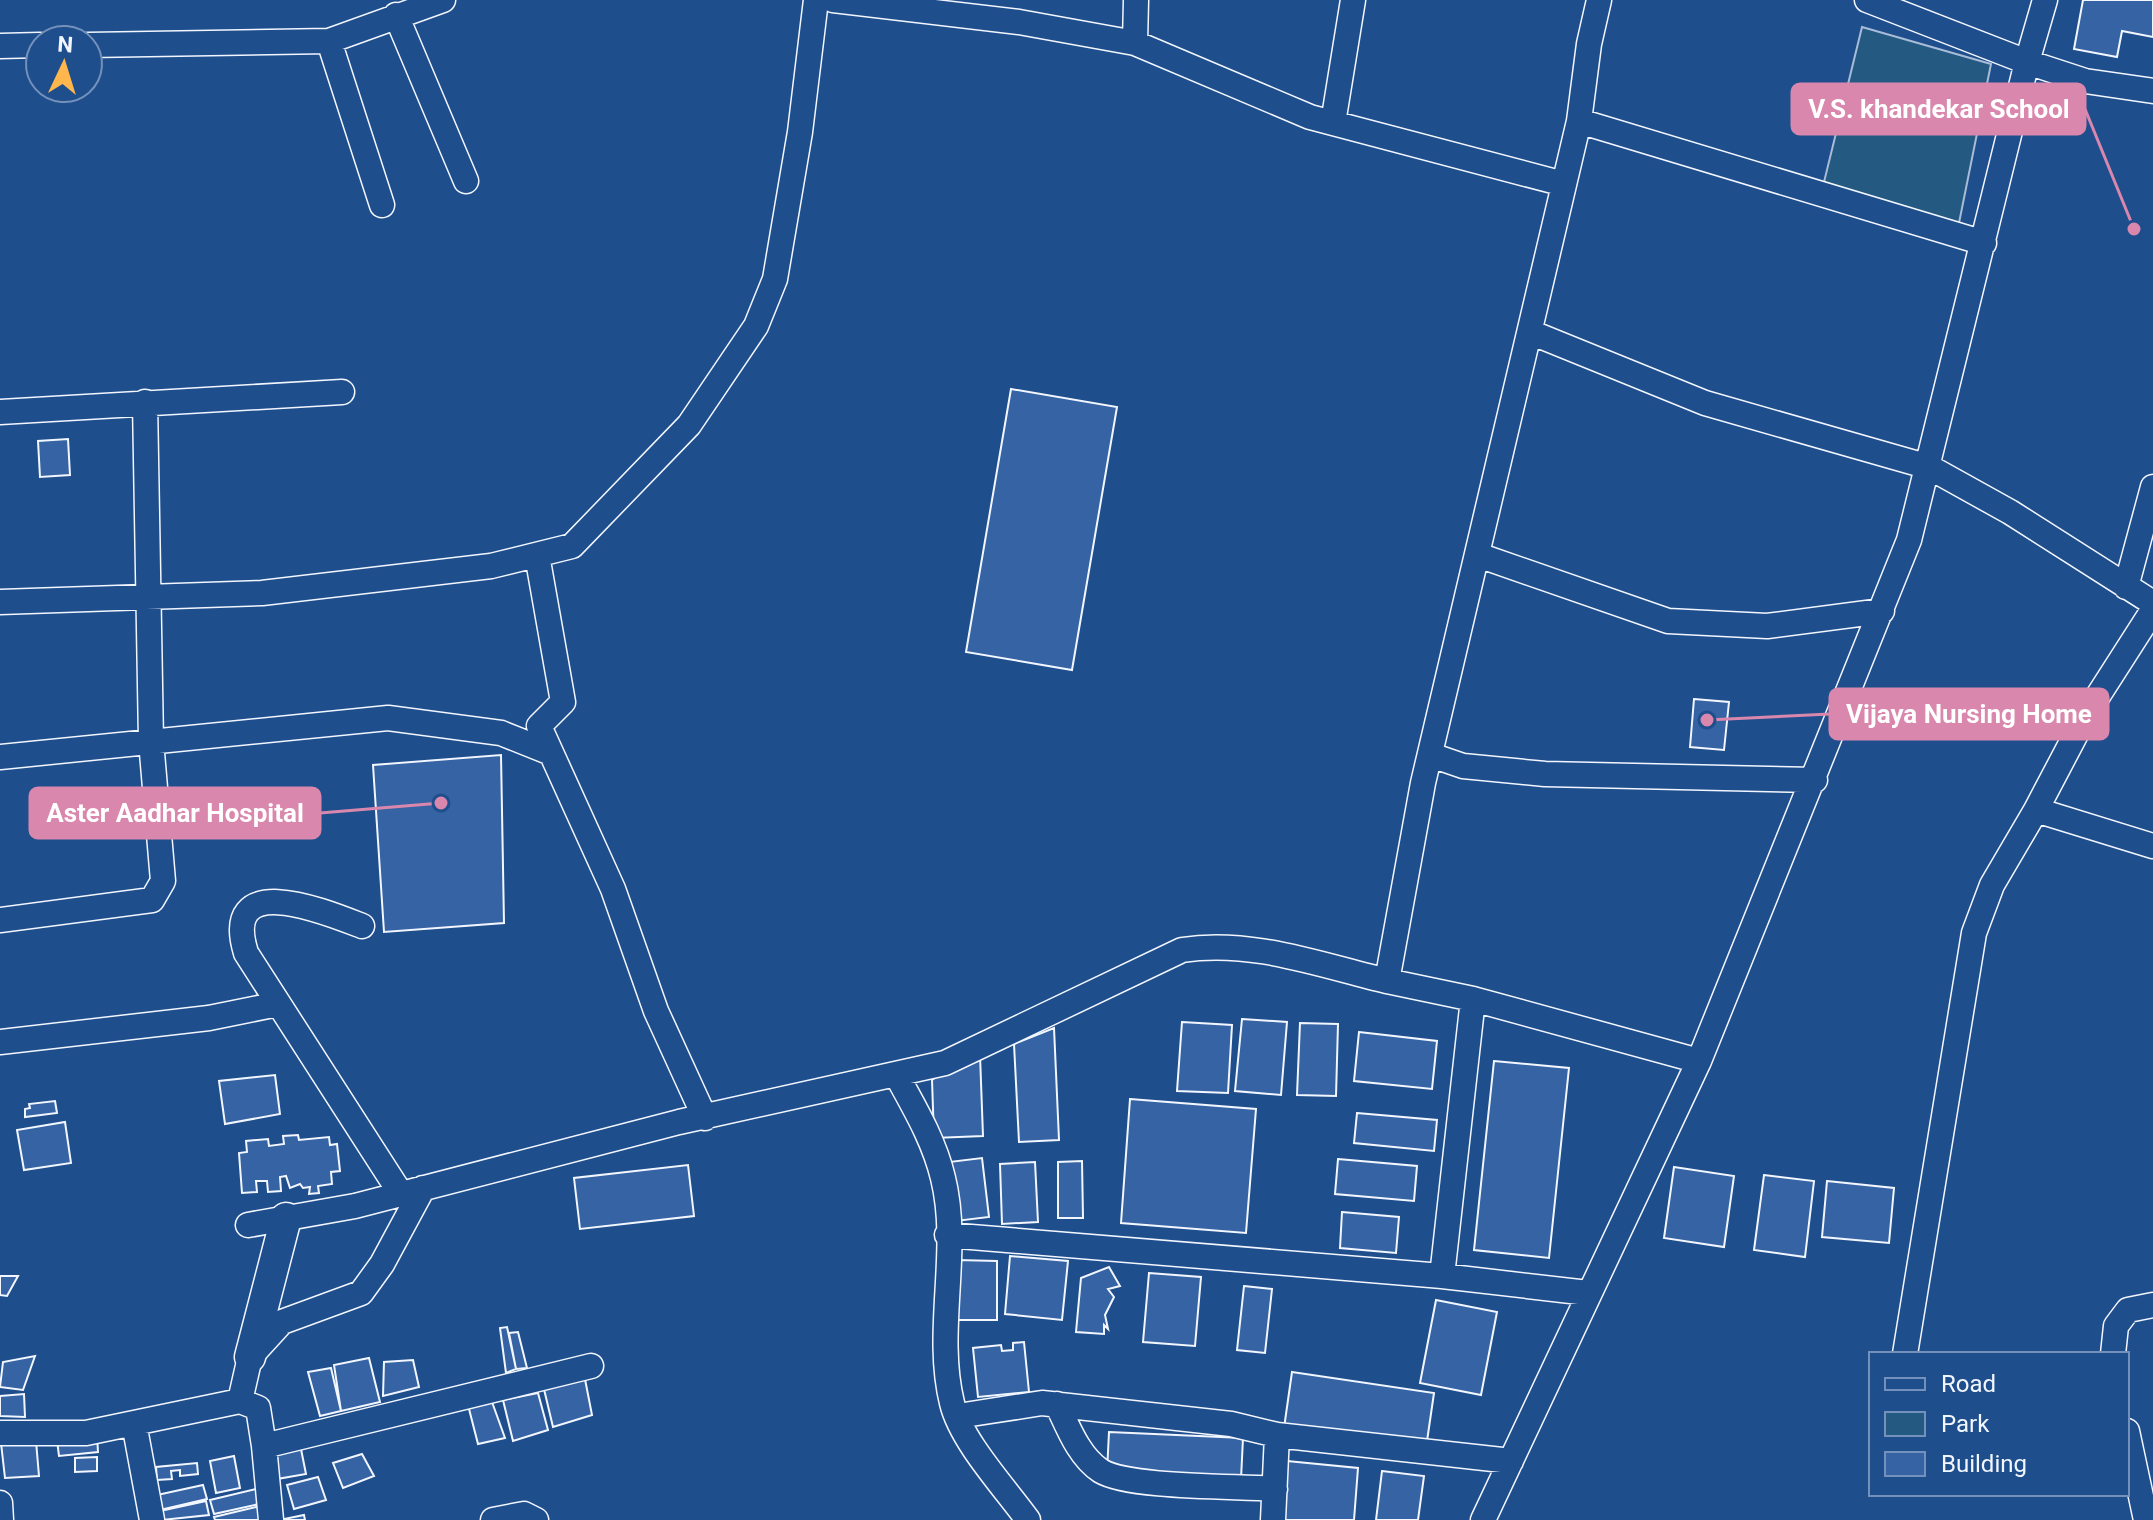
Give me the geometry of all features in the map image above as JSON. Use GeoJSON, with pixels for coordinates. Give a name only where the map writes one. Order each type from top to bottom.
{"type":"FeatureCollection","features":[{"type":"Feature","properties":{"kind":"main road"},"geometry":{"type":"LineString","coordinates":[[250,1357],[286,1218]]}},
{"type":"Feature","properties":{"kind":"street"},"geometry":{"type":"LineString","coordinates":[[104,45],[329,41],[443,0]]}},
{"type":"Feature","properties":{"kind":"street"},"geometry":{"type":"LineString","coordinates":[[0,602],[262,593],[491,566],[572,546],[689,425],[756,326],[775,279],[800,132],[816,0]]}},
{"type":"Feature","properties":{"kind":"street"},"geometry":{"type":"LineString","coordinates":[[833,0],[992,10],[1135,43],[1333,123],[1564,184]]}},
{"type":"Feature","properties":{"kind":"street"},"geometry":{"type":"LineString","coordinates":[[1135,43],[1136,0]]}},
{"type":"Feature","properties":{"kind":"street"},"geometry":{"type":"LineString","coordinates":[[1333,123],[1353,0]]}},
{"type":"Feature","properties":{"kind":"street"},"geometry":{"type":"LineString","coordinates":[[1387,981],[1431,755],[1497,461],[1579,121],[1589,44],[1599,0]]}},
{"type":"Feature","properties":{"kind":"street"},"geometry":{"type":"LineString","coordinates":[[1867,0],[2085,81],[2153,91]]}},
{"type":"Feature","properties":{"kind":"street"},"geometry":{"type":"LineString","coordinates":[[1483,1520],[1699,1061],[1815,780],[1909,540],[2045,0]]}},
{"type":"Feature","properties":{"kind":"street"},"geometry":{"type":"LineString","coordinates":[[396,15],[466,181]]}},
{"type":"Feature","properties":{"kind":"street"},"geometry":{"type":"LineString","coordinates":[[329,41],[382,205]]}},
{"type":"Feature","properties":{"kind":"street"},"geometry":{"type":"LineString","coordinates":[[0,46],[24,45]]}},
{"type":"Feature","properties":{"kind":"street"},"geometry":{"type":"LineString","coordinates":[[1579,121],[1984,243]]}},
{"type":"Feature","properties":{"kind":"street"},"geometry":{"type":"LineString","coordinates":[[1530,332],[1705,403],[1929,467],[2010,512],[2153,603]]}},
{"type":"Feature","properties":{"kind":"street"},"geometry":{"type":"LineString","coordinates":[[0,412],[342,392]]}},
{"type":"Feature","properties":{"kind":"street"},"geometry":{"type":"LineString","coordinates":[[0,920],[140,903],[152,900],[163,881],[151,741],[145,402]]}},
{"type":"Feature","properties":{"kind":"street"},"geometry":{"type":"LineString","coordinates":[[2126,587],[2153,487]]}},
{"type":"Feature","properties":{"kind":"street"},"geometry":{"type":"LineString","coordinates":[[537,555],[563,702],[539,726],[613,889],[656,1011],[705,1118]]}},
{"type":"Feature","properties":{"kind":"street"},"geometry":{"type":"LineString","coordinates":[[1478,555],[1668,621],[1767,626],[1882,611]]}},
{"type":"Feature","properties":{"kind":"street"},"geometry":{"type":"LineString","coordinates":[[1905,1352],[1974,933],[1992,885],[2087,713],[2153,610]]}},
{"type":"Feature","properties":{"kind":"street"},"geometry":{"type":"LineString","coordinates":[[0,757],[388,718],[501,733],[551,753]]}},
{"type":"Feature","properties":{"kind":"street"},"geometry":{"type":"LineString","coordinates":[[1431,755],[1463,766],[1545,774],[1815,780]]}},
{"type":"Feature","properties":{"kind":"street"},"geometry":{"type":"LineString","coordinates":[[2036,810],[2153,846]]}},
{"type":"Feature","properties":{"kind":"street"},"geometry":{"type":"LineString","coordinates":[[362,926],[299,902],[269,902],[253,908],[243,921],[241,937],[246,953],[278,1004],[412,1191]]}},
{"type":"Feature","properties":{"kind":"street"},"geometry":{"type":"LineString","coordinates":[[248,1225],[412,1191],[705,1118],[945,1063],[1182,950],[1207,946],[1256,949],[1473,999],[1699,1061]]}},
{"type":"Feature","properties":{"kind":"street"},"geometry":{"type":"LineString","coordinates":[[1442,1276],[1473,999]]}},
{"type":"Feature","properties":{"kind":"street"},"geometry":{"type":"LineString","coordinates":[[0,1042],[209,1018],[278,1004]]}},
{"type":"Feature","properties":{"kind":"street"},"geometry":{"type":"LineString","coordinates":[[896,1074],[935,1152],[944,1181],[952,1405],[966,1434],[1028,1520]]}},
{"type":"Feature","properties":{"kind":"street"},"geometry":{"type":"LineString","coordinates":[[240,1401],[250,1357],[282,1322],[361,1293],[382,1264],[412,1191]]}},
{"type":"Feature","properties":{"kind":"street"},"geometry":{"type":"LineString","coordinates":[[947,1235],[1442,1276],[1588,1293]]}},
{"type":"Feature","properties":{"kind":"street"},"geometry":{"type":"LineString","coordinates":[[2113,1352],[2116,1326],[2128,1310],[2153,1305]]}},
{"type":"Feature","properties":{"kind":"street"},"geometry":{"type":"LineString","coordinates":[[264,1446],[591,1366]]}},
{"type":"Feature","properties":{"kind":"street"},"geometry":{"type":"LineString","coordinates":[[0,1433],[86,1433],[240,1401],[258,1408],[271,1520]]}},
{"type":"Feature","properties":{"kind":"street"},"geometry":{"type":"LineString","coordinates":[[958,1416],[1015,1406],[1057,1404],[1231,1424],[1277,1435],[1511,1461]]}},
{"type":"Feature","properties":{"kind":"street"},"geometry":{"type":"LineString","coordinates":[[1057,1404],[1081,1451],[1103,1472],[1143,1480],[1275,1489]]}},
{"type":"Feature","properties":{"kind":"street"},"geometry":{"type":"LineString","coordinates":[[134,1423],[152,1520]]}},
{"type":"Feature","properties":{"kind":"street"},"geometry":{"type":"LineString","coordinates":[[1273,1520],[1277,1435]]}},
{"type":"Feature","properties":{"kind":"street"},"geometry":{"type":"LineString","coordinates":[[2129,1440],[2146,1520]]}},
{"type":"Feature","properties":{"kind":"street"},"geometry":{"type":"LineString","coordinates":[[0,1503],[1,1520]]}},
{"type":"Feature","properties":{"kind":"street"},"geometry":{"type":"LineString","coordinates":[[493,1520],[514,1514],[533,1516],[536,1520]]}},
{"type":"Feature","properties":{"kind":"green space"},"geometry":{"type":"Polygon","coordinates":[[[1862,27],[1991,64],[1958,228],[1824,182],[1862,27]]]}},
{"type":"Feature","properties":{"kind":"building"},"geometry":{"type":"Polygon","coordinates":[[[2083,0],[2153,0],[2153,37],[2122,31],[2117,57],[2074,49],[2083,0]]]}},
{"type":"Feature","properties":{"kind":"building"},"geometry":{"type":"Polygon","coordinates":[[[1011,389],[1117,407],[1072,670],[966,652],[1011,389]]]}},
{"type":"Feature","properties":{"kind":"building"},"geometry":{"type":"Polygon","coordinates":[[[68,439],[70,475],[40,477],[38,441],[68,439]]]}},
{"type":"Feature","properties":{"kind":"building"},"geometry":{"type":"Polygon","coordinates":[[[1694,699],[1729,702],[1724,750],[1690,747],[1694,699]]]}},
{"type":"Feature","properties":{"kind":"building"},"geometry":{"type":"Polygon","coordinates":[[[501,755],[504,923],[384,932],[373,765],[501,755]]]}},
{"type":"Feature","properties":{"kind":"building"},"geometry":{"type":"Polygon","coordinates":[[[1242,1019],[1287,1022],[1281,1095],[1235,1091],[1242,1019]]]}},
{"type":"Feature","properties":{"kind":"building"},"geometry":{"type":"Polygon","coordinates":[[[1182,1022],[1232,1025],[1228,1093],[1177,1091],[1182,1022]]]}},
{"type":"Feature","properties":{"kind":"building"},"geometry":{"type":"Polygon","coordinates":[[[1300,1023],[1338,1024],[1336,1096],[1297,1095],[1300,1023]]]}},
{"type":"Feature","properties":{"kind":"building"},"geometry":{"type":"Polygon","coordinates":[[[1054,1028],[1059,1140],[1019,1142],[1014,1044],[1054,1028]]]}},
{"type":"Feature","properties":{"kind":"building"},"geometry":{"type":"Polygon","coordinates":[[[1359,1032],[1437,1041],[1432,1089],[1354,1081],[1359,1032]]]}},
{"type":"Feature","properties":{"kind":"building"},"geometry":{"type":"Polygon","coordinates":[[[980,1055],[983,1136],[934,1138],[932,1080],[966,1056],[980,1055]]]}},
{"type":"Feature","properties":{"kind":"building"},"geometry":{"type":"Polygon","coordinates":[[[1494,1061],[1569,1068],[1549,1258],[1474,1250],[1494,1061]]]}},
{"type":"Feature","properties":{"kind":"building"},"geometry":{"type":"Polygon","coordinates":[[[275,1075],[280,1114],[225,1124],[219,1081],[275,1075]]]}},
{"type":"Feature","properties":{"kind":"building"},"geometry":{"type":"Polygon","coordinates":[[[1130,1099],[1256,1109],[1246,1233],[1121,1223],[1130,1099]]]}},
{"type":"Feature","properties":{"kind":"building"},"geometry":{"type":"Polygon","coordinates":[[[55,1101],[57,1113],[25,1117],[29,1104],[55,1101]]]}},
{"type":"Feature","properties":{"kind":"building"},"geometry":{"type":"Polygon","coordinates":[[[1357,1113],[1437,1120],[1434,1151],[1354,1143],[1357,1113]]]}},
{"type":"Feature","properties":{"kind":"building"},"geometry":{"type":"Polygon","coordinates":[[[65,1122],[71,1163],[24,1170],[17,1130],[65,1122]]]}},
{"type":"Feature","properties":{"kind":"building"},"geometry":{"type":"Polygon","coordinates":[[[298,1135],[299,1140],[329,1137],[330,1145],[337,1144],[340,1171],[331,1172],[332,1184],[318,1186],[319,1193],[309,1194],[310,1187],[303,1188],[300,1184],[290,1188],[286,1176],[280,1177],[281,1191],[268,1192],[267,1181],[256,1181],[257,1192],[242,1193],[239,1153],[247,1152],[246,1141],[268,1139],[269,1146],[284,1144],[283,1136],[298,1135]]]}},
{"type":"Feature","properties":{"kind":"building"},"geometry":{"type":"Polygon","coordinates":[[[982,1158],[989,1217],[956,1221],[949,1162],[982,1158]]]}},
{"type":"Feature","properties":{"kind":"building"},"geometry":{"type":"Polygon","coordinates":[[[1338,1159],[1417,1166],[1414,1201],[1335,1194],[1338,1159]]]}},
{"type":"Feature","properties":{"kind":"building"},"geometry":{"type":"Polygon","coordinates":[[[1082,1161],[1083,1218],[1058,1218],[1058,1162],[1082,1161]]]}},
{"type":"Feature","properties":{"kind":"building"},"geometry":{"type":"Polygon","coordinates":[[[1035,1162],[1038,1222],[1002,1224],[1000,1164],[1035,1162]]]}},
{"type":"Feature","properties":{"kind":"building"},"geometry":{"type":"Polygon","coordinates":[[[688,1165],[694,1216],[580,1229],[574,1178],[688,1165]]]}},
{"type":"Feature","properties":{"kind":"building"},"geometry":{"type":"Polygon","coordinates":[[[1674,1167],[1734,1176],[1724,1247],[1664,1238],[1674,1167]]]}},
{"type":"Feature","properties":{"kind":"building"},"geometry":{"type":"Polygon","coordinates":[[[1764,1175],[1814,1181],[1805,1257],[1754,1250],[1764,1175]]]}},
{"type":"Feature","properties":{"kind":"building"},"geometry":{"type":"Polygon","coordinates":[[[1827,1181],[1894,1188],[1889,1243],[1822,1237],[1827,1181]]]}},
{"type":"Feature","properties":{"kind":"building"},"geometry":{"type":"Polygon","coordinates":[[[1342,1212],[1399,1217],[1396,1253],[1340,1248],[1342,1212]]]}},
{"type":"Feature","properties":{"kind":"building"},"geometry":{"type":"Polygon","coordinates":[[[1010,1256],[1068,1261],[1062,1320],[1005,1314],[1010,1256]]]}},
{"type":"Feature","properties":{"kind":"building"},"geometry":{"type":"Polygon","coordinates":[[[957,1260],[997,1261],[997,1320],[957,1320],[957,1260]]]}},
{"type":"Feature","properties":{"kind":"building"},"geometry":{"type":"Polygon","coordinates":[[[1109,1267],[1120,1286],[1108,1289],[1114,1297],[1105,1315],[1108,1329],[1104,1325],[1104,1334],[1076,1332],[1081,1278],[1109,1267]]]}},
{"type":"Feature","properties":{"kind":"building"},"geometry":{"type":"Polygon","coordinates":[[[1149,1273],[1201,1277],[1195,1346],[1143,1342],[1149,1273]]]}},
{"type":"Feature","properties":{"kind":"building"},"geometry":{"type":"Polygon","coordinates":[[[0,1276],[18,1276],[7,1296],[0,1295],[0,1276]]]}},
{"type":"Feature","properties":{"kind":"building"},"geometry":{"type":"Polygon","coordinates":[[[1244,1286],[1272,1289],[1265,1353],[1237,1350],[1244,1286]]]}},
{"type":"Feature","properties":{"kind":"building"},"geometry":{"type":"Polygon","coordinates":[[[1436,1300],[1497,1312],[1481,1395],[1420,1383],[1436,1300]]]}},
{"type":"Feature","properties":{"kind":"building"},"geometry":{"type":"Polygon","coordinates":[[[507,1327],[516,1369],[506,1373],[500,1328],[507,1327]]]}},
{"type":"Feature","properties":{"kind":"building"},"geometry":{"type":"Polygon","coordinates":[[[518,1332],[527,1368],[516,1369],[509,1333],[518,1332]]]}},
{"type":"Feature","properties":{"kind":"building"},"geometry":{"type":"Polygon","coordinates":[[[1024,1342],[1029,1392],[978,1397],[973,1348],[1001,1345],[1002,1351],[1013,1350],[1013,1343],[1024,1342]]]}},
{"type":"Feature","properties":{"kind":"building"},"geometry":{"type":"Polygon","coordinates":[[[35,1356],[23,1390],[0,1387],[3,1362],[35,1356]]]}},
{"type":"Feature","properties":{"kind":"building"},"geometry":{"type":"Polygon","coordinates":[[[369,1358],[380,1402],[341,1411],[334,1365],[369,1358]]]}},
{"type":"Feature","properties":{"kind":"building"},"geometry":{"type":"Polygon","coordinates":[[[413,1360],[419,1387],[383,1396],[384,1362],[413,1360]]]}},
{"type":"Feature","properties":{"kind":"building"},"geometry":{"type":"Polygon","coordinates":[[[331,1368],[341,1411],[320,1416],[308,1372],[331,1368]]]}},
{"type":"Feature","properties":{"kind":"building"},"geometry":{"type":"Polygon","coordinates":[[[1292,1372],[1434,1393],[1426,1448],[1284,1428],[1292,1372]]]}},
{"type":"Feature","properties":{"kind":"building"},"geometry":{"type":"Polygon","coordinates":[[[584,1374],[592,1415],[553,1427],[543,1385],[584,1374]]]}},
{"type":"Feature","properties":{"kind":"building"},"geometry":{"type":"Polygon","coordinates":[[[538,1393],[548,1430],[513,1441],[503,1400],[538,1393]]]}},
{"type":"Feature","properties":{"kind":"building"},"geometry":{"type":"Polygon","coordinates":[[[24,1394],[25,1417],[0,1416],[0,1396],[24,1394]]]}},
{"type":"Feature","properties":{"kind":"building"},"geometry":{"type":"Polygon","coordinates":[[[492,1402],[505,1438],[478,1444],[468,1405],[492,1402]]]}},
{"type":"Feature","properties":{"kind":"building"},"geometry":{"type":"Polygon","coordinates":[[[1109,1432],[1243,1438],[1241,1479],[1107,1472],[1109,1432]]]}},
{"type":"Feature","properties":{"kind":"building"},"geometry":{"type":"Polygon","coordinates":[[[97,1435],[98,1452],[59,1456],[57,1440],[97,1435]]]}},
{"type":"Feature","properties":{"kind":"building"},"geometry":{"type":"Polygon","coordinates":[[[36,1441],[39,1476],[5,1478],[1,1443],[36,1441]]]}},
{"type":"Feature","properties":{"kind":"building"},"geometry":{"type":"Polygon","coordinates":[[[301,1449],[306,1474],[277,1479],[270,1453],[301,1449]]]}},
{"type":"Feature","properties":{"kind":"building"},"geometry":{"type":"Polygon","coordinates":[[[362,1454],[374,1476],[343,1488],[333,1463],[362,1454]]]}},
{"type":"Feature","properties":{"kind":"building"},"geometry":{"type":"Polygon","coordinates":[[[234,1456],[240,1488],[216,1493],[210,1461],[234,1456]]]}},
{"type":"Feature","properties":{"kind":"building"},"geometry":{"type":"Polygon","coordinates":[[[97,1457],[97,1471],[75,1472],[75,1458],[97,1457]]]}},
{"type":"Feature","properties":{"kind":"building"},"geometry":{"type":"Polygon","coordinates":[[[1287,1461],[1358,1468],[1354,1520],[1282,1520],[1287,1461]]]}},
{"type":"Feature","properties":{"kind":"building"},"geometry":{"type":"Polygon","coordinates":[[[197,1463],[198,1474],[180,1476],[180,1470],[171,1471],[172,1479],[157,1480],[156,1467],[197,1463]]]}},
{"type":"Feature","properties":{"kind":"building"},"geometry":{"type":"Polygon","coordinates":[[[1382,1471],[1424,1476],[1418,1520],[1376,1520],[1382,1471]]]}},
{"type":"Feature","properties":{"kind":"building"},"geometry":{"type":"Polygon","coordinates":[[[318,1477],[326,1500],[294,1509],[287,1485],[318,1477]]]}},
{"type":"Feature","properties":{"kind":"building"},"geometry":{"type":"Polygon","coordinates":[[[203,1485],[207,1499],[160,1510],[157,1495],[203,1485]]]}},
{"type":"Feature","properties":{"kind":"building"},"geometry":{"type":"Polygon","coordinates":[[[256,1489],[259,1504],[214,1514],[210,1500],[256,1489]]]}},
{"type":"Feature","properties":{"kind":"building"},"geometry":{"type":"Polygon","coordinates":[[[206,1501],[209,1515],[162,1520],[160,1511],[206,1501]]]}},
{"type":"Feature","properties":{"kind":"building"},"geometry":{"type":"Polygon","coordinates":[[[260,1506],[263,1520],[215,1520],[214,1517],[260,1506]]]}},
{"type":"Feature","properties":{"kind":"building"},"geometry":{"type":"Polygon","coordinates":[[[304,1515],[305,1520],[284,1520],[284,1519],[304,1515]]]}},
{"type":"Feature","properties":{"kind":"place","name":"V.S. khandekar School"},"geometry":{"type":"Point","coordinates":[2134,229]}},
{"type":"Feature","properties":{"kind":"place","name":"Vijaya Nursing Home"},"geometry":{"type":"Point","coordinates":[1707,720]}},
{"type":"Feature","properties":{"kind":"place","name":"Aster Aadhar Hospital"},"geometry":{"type":"Point","coordinates":[441,803]}}]}
